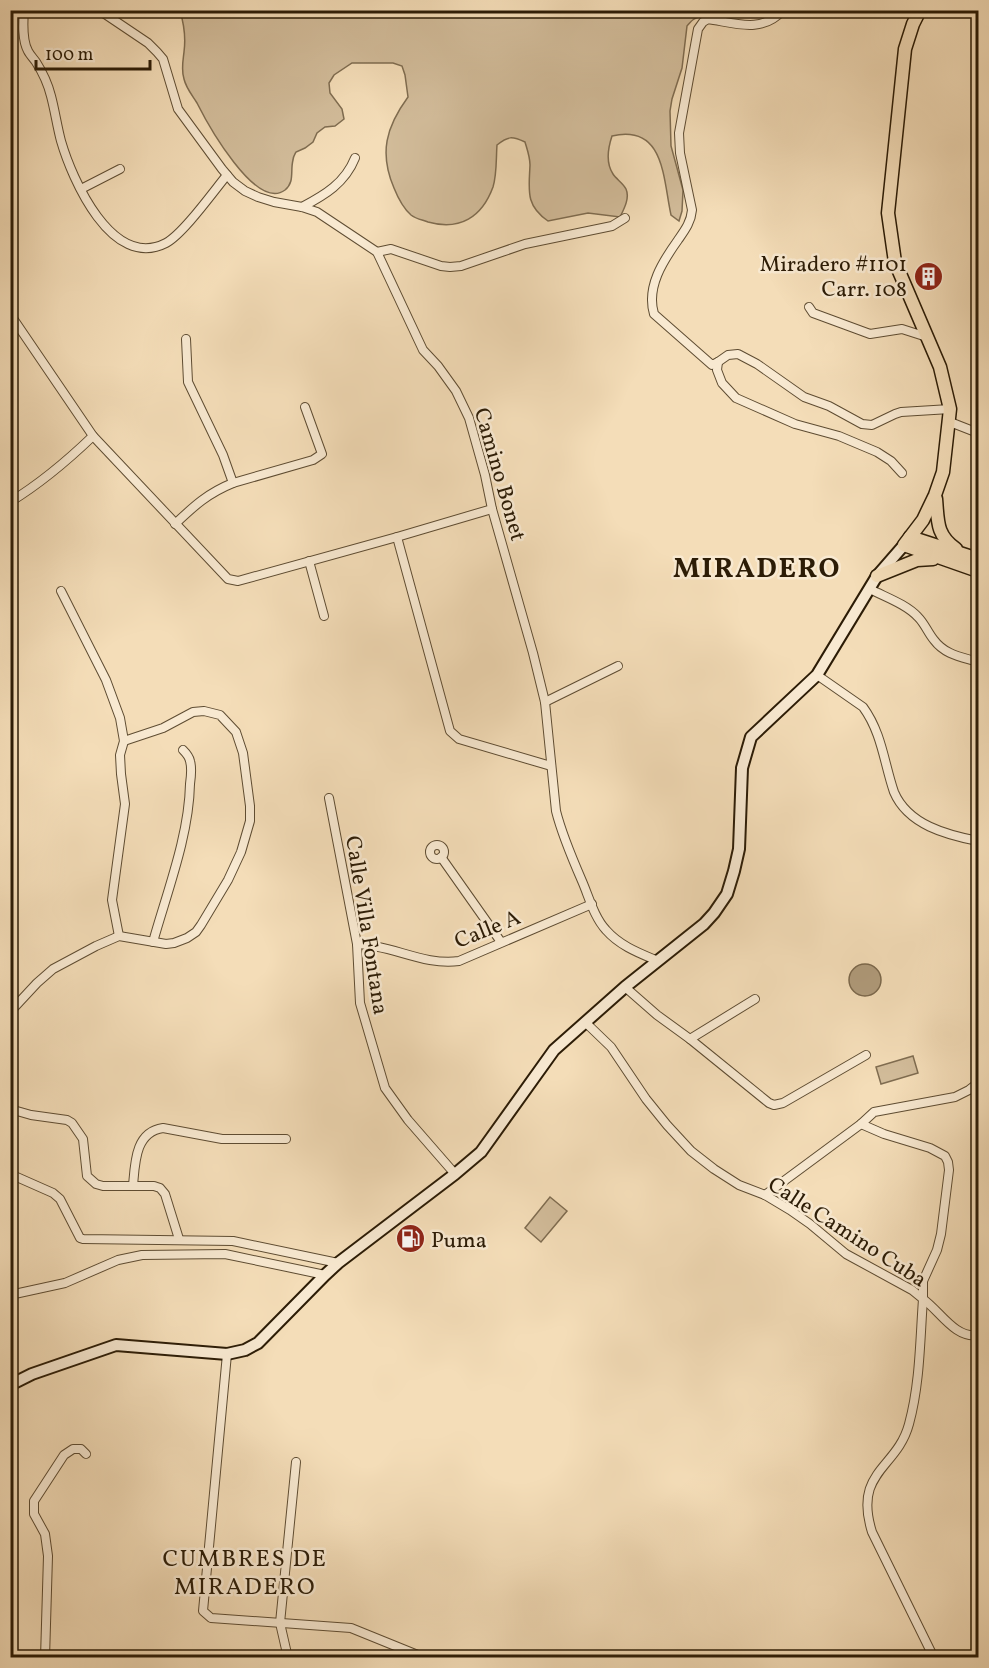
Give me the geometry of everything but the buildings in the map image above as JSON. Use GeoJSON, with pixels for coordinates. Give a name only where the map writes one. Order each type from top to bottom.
{"type":"FeatureCollection","features":[{"type":"Feature","properties":{"kind":"main road"},"geometry":{"type":"LineString","coordinates":[[10,1385],[33,1374],[116,1345],[227,1354],[244,1350],[258,1343],[338,1263],[481,1152],[554,1050],[625,987],[704,924],[727,894],[739,849],[742,768],[751,737],[817,675],[877,576],[924,519],[943,472],[950,409],[940,367],[895,262],[888,213],[905,48],[920,10]]}},
{"type":"Feature","properties":{"kind":"main road"},"geometry":{"type":"LineString","coordinates":[[935,495],[938,527],[948,544],[965,555]]}},
{"type":"Feature","properties":{"kind":"main road"},"geometry":{"type":"LineString","coordinates":[[907,541],[978,560]]}},
{"type":"Feature","properties":{"kind":"main road"},"geometry":{"type":"LineString","coordinates":[[907,541],[947,561],[978,572]]}},
{"type":"Feature","properties":{"kind":"main road"},"geometry":{"type":"LineString","coordinates":[[877,576],[917,560],[947,561]]}},
{"type":"Feature","properties":{"kind":"street"},"geometry":{"type":"LineString","coordinates":[[24,10],[23,25],[26,45],[48,85],[61,141],[81,189],[98,218],[114,236],[131,245],[143,248],[165,244],[176,237],[227,176]]}},
{"type":"Feature","properties":{"kind":"street"},"geometry":{"type":"LineString","coordinates":[[99,10],[148,43],[157,52],[163,60],[178,109],[227,176],[245,191],[274,202],[316,212],[377,252],[390,249],[441,266],[461,266],[525,244],[612,226],[625,218]]}},
{"type":"Feature","properties":{"kind":"street"},"geometry":{"type":"LineString","coordinates":[[783,10],[772,21],[756,25],[708,19],[698,29],[679,133],[680,153],[692,210],[691,217],[688,226],[659,269],[653,288],[652,308],[658,319],[712,364],[728,355],[738,354],[757,364],[804,397],[829,406],[862,424],[872,425],[901,412],[950,409]]}},
{"type":"Feature","properties":{"kind":"street"},"geometry":{"type":"LineString","coordinates":[[302,207],[333,189],[348,172],[355,158]]}},
{"type":"Feature","properties":{"kind":"street"},"geometry":{"type":"LineString","coordinates":[[81,189],[120,169]]}},
{"type":"Feature","properties":{"kind":"street","name":"Camino Bonet"},"geometry":{"type":"LineString","coordinates":[[377,252],[423,350],[456,391],[469,418],[545,702],[556,811],[560,828],[605,929],[615,939],[633,950],[658,961]]}},
{"type":"Feature","properties":{"kind":"street"},"geometry":{"type":"LineString","coordinates":[[809,307],[813,313],[870,334],[902,329],[927,337]]}},
{"type":"Feature","properties":{"kind":"street"},"geometry":{"type":"LineString","coordinates":[[10,314],[93,436],[224,576],[232,581],[492,509]]}},
{"type":"Feature","properties":{"kind":"street"},"geometry":{"type":"LineString","coordinates":[[186,339],[188,382],[224,455],[232,483]]}},
{"type":"Feature","properties":{"kind":"street"},"geometry":{"type":"LineString","coordinates":[[718,362],[717,370],[722,383],[736,398],[795,424],[839,436],[877,452],[891,461],[902,473]]}},
{"type":"Feature","properties":{"kind":"street"},"geometry":{"type":"LineString","coordinates":[[175,524],[212,492],[232,483],[313,460],[322,454],[305,407]]}},
{"type":"Feature","properties":{"kind":"street"},"geometry":{"type":"LineString","coordinates":[[950,422],[978,433]]}},
{"type":"Feature","properties":{"kind":"street"},"geometry":{"type":"LineString","coordinates":[[10,502],[63,464],[93,436]]}},
{"type":"Feature","properties":{"kind":"street"},"geometry":{"type":"LineString","coordinates":[[397,537],[450,731],[459,739],[551,766]]}},
{"type":"Feature","properties":{"kind":"street"},"geometry":{"type":"LineString","coordinates":[[309,561],[324,616]]}},
{"type":"Feature","properties":{"kind":"street"},"geometry":{"type":"LineString","coordinates":[[870,589],[920,618],[942,650],[978,662]]}},
{"type":"Feature","properties":{"kind":"street"},"geometry":{"type":"LineString","coordinates":[[61,591],[95,656],[117,707],[124,741],[120,755],[125,804],[112,900],[119,936]]}},
{"type":"Feature","properties":{"kind":"street"},"geometry":{"type":"LineString","coordinates":[[545,702],[618,666]]}},
{"type":"Feature","properties":{"kind":"street"},"geometry":{"type":"LineString","coordinates":[[817,675],[863,707],[869,715],[880,736],[894,792],[904,807],[921,821],[939,831],[978,842]]}},
{"type":"Feature","properties":{"kind":"street"},"geometry":{"type":"LineString","coordinates":[[10,1012],[37,982],[53,969],[119,936],[166,944],[187,938],[196,932],[214,905],[241,852],[250,821],[243,753],[236,732],[220,715],[204,711],[193,712],[163,728],[124,741]]}},
{"type":"Feature","properties":{"kind":"street"},"geometry":{"type":"LineString","coordinates":[[153,942],[184,835],[188,812],[190,761],[188,754],[183,750]]}},
{"type":"Feature","properties":{"kind":"street","name":"Calle Villa Fontana"},"geometry":{"type":"LineString","coordinates":[[329,798],[357,944],[360,1003],[385,1088],[408,1120],[455,1174]]}},
{"type":"Feature","properties":{"kind":"street"},"geometry":{"type":"LineString","coordinates":[[441,857],[501,942]]}},
{"type":"Feature","properties":{"kind":"street","name":"Calle A"},"geometry":{"type":"LineString","coordinates":[[357,944],[428,960],[459,961],[592,904]]}},
{"type":"Feature","properties":{"kind":"street"},"geometry":{"type":"LineString","coordinates":[[625,987],[769,1103],[783,1103],[866,1055]]}},
{"type":"Feature","properties":{"kind":"street"},"geometry":{"type":"LineString","coordinates":[[690,1040],[755,999]]}},
{"type":"Feature","properties":{"kind":"street","name":"Calle Camino Cuba"},"geometry":{"type":"LineString","coordinates":[[585,1022],[611,1047],[646,1099],[691,1151],[739,1185],[765,1195],[810,1224],[846,1254],[912,1290],[923,1299],[916,1387],[910,1421],[906,1432],[875,1476],[868,1491],[867,1505],[868,1521],[872,1532],[934,1658]]}},
{"type":"Feature","properties":{"kind":"street"},"geometry":{"type":"LineString","coordinates":[[765,1195],[874,1112],[955,1097],[978,1083]]}},
{"type":"Feature","properties":{"kind":"street"},"geometry":{"type":"LineString","coordinates":[[10,1109],[31,1115],[67,1120],[72,1123],[83,1139],[87,1176],[92,1181],[103,1186],[154,1186],[163,1191],[179,1239]]}},
{"type":"Feature","properties":{"kind":"street"},"geometry":{"type":"LineString","coordinates":[[861,1124],[884,1134],[930,1148],[945,1156],[949,1170],[941,1234],[923,1281],[923,1299],[954,1328],[970,1336],[978,1335]]}},
{"type":"Feature","properties":{"kind":"street"},"geometry":{"type":"LineString","coordinates":[[134,1186],[134,1172],[143,1138],[155,1129],[162,1128],[222,1139],[286,1139]]}},
{"type":"Feature","properties":{"kind":"street"},"geometry":{"type":"LineString","coordinates":[[10,1174],[45,1189],[60,1199],[80,1238],[83,1239],[179,1239],[242,1242],[338,1263]]}},
{"type":"Feature","properties":{"kind":"street"},"geometry":{"type":"LineString","coordinates":[[10,1295],[65,1283],[118,1260],[142,1255],[225,1254],[325,1275]]}},
{"type":"Feature","properties":{"kind":"street"},"geometry":{"type":"LineString","coordinates":[[227,1354],[202,1611],[212,1618],[351,1628],[425,1658]]}},
{"type":"Feature","properties":{"kind":"street"},"geometry":{"type":"LineString","coordinates":[[45,1658],[48,1556],[45,1534],[34,1514],[34,1501],[64,1455],[73,1449],[81,1449],[86,1454]]}},
{"type":"Feature","properties":{"kind":"street"},"geometry":{"type":"LineString","coordinates":[[288,1658],[280,1623],[296,1462]]}},
{"type":"Feature","properties":{"kind":"shaded area"},"geometry":{"type":"Polygon","coordinates":[[[180,11],[754,11],[700,17],[687,26],[682,68],[670,111],[671,146],[683,190],[679,221],[671,215],[663,171],[652,146],[642,138],[629,134],[612,136],[608,150],[610,169],[627,192],[626,203],[620,217],[588,213],[548,221],[532,203],[529,182],[530,162],[525,142],[510,138],[497,145],[493,187],[483,206],[468,219],[450,225],[428,222],[411,215],[399,199],[389,175],[387,141],[394,119],[408,97],[402,66],[393,63],[352,63],[334,75],[329,83],[330,93],[342,109],[344,119],[335,126],[325,127],[317,133],[313,142],[296,152],[288,187],[273,193],[260,188],[234,162],[188,88],[182,66],[185,36],[180,11]]]}},
{"type":"Feature","properties":{"kind":"shaded area"},"geometry":{"type":"Polygon","coordinates":[[[865,964],[876,969],[881,980],[876,991],[865,996],[854,991],[849,980],[854,969],[865,964]]]}},
{"type":"Feature","properties":{"kind":"shaded area"},"geometry":{"type":"Polygon","coordinates":[[[913,1056],[918,1073],[881,1084],[876,1067],[913,1056]]]}},
{"type":"Feature","properties":{"kind":"shaded area"},"geometry":{"type":"Polygon","coordinates":[[[550,1197],[567,1211],[541,1242],[525,1228],[550,1197]]]}},
{"type":"Feature","properties":{"kind":"place","name":"Miradero #1101 Carr. 108"},"geometry":{"type":"Point","coordinates":[928,276]}},
{"type":"Feature","properties":{"kind":"place","name":"Puma"},"geometry":{"type":"Point","coordinates":[410,1239]}},
{"type":"Feature","properties":{"kind":"district","name":"MIRADERO"},"geometry":{"type":"Point","coordinates":[757,567]}},
{"type":"Feature","properties":{"kind":"district","name":"CUMBRES DE MIRADERO"},"geometry":{"type":"Point","coordinates":[245,1572]}}]}
